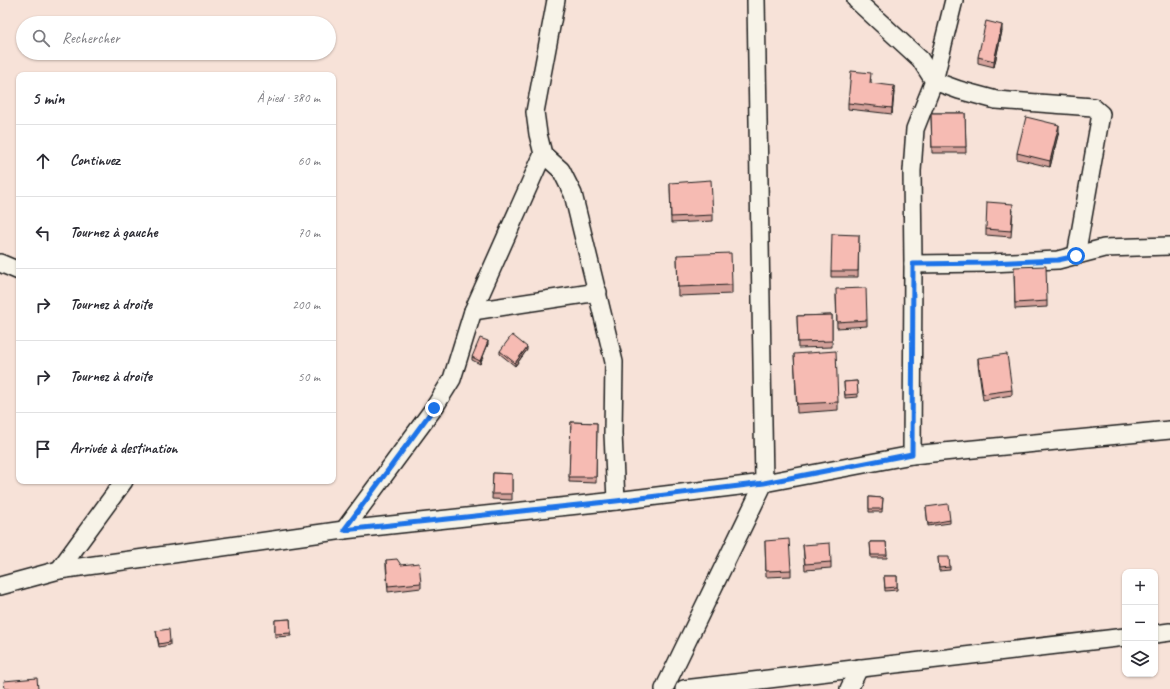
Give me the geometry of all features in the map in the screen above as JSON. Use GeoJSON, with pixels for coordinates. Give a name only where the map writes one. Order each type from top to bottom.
{"type":"FeatureCollection","features":[{"type":"Feature","properties":{"kind":"street"},"geometry":{"type":"LineString","coordinates":[[556,0],[535,112],[543,154],[561,170],[573,194],[614,362],[613,433],[616,501]]}},
{"type":"Feature","properties":{"kind":"street"},"geometry":{"type":"LineString","coordinates":[[664,689],[764,483],[756,0]]}},
{"type":"Feature","properties":{"kind":"street"},"geometry":{"type":"LineString","coordinates":[[856,0],[920,59],[934,81],[959,90],[996,100],[1093,107],[1101,114],[1076,256]]}},
{"type":"Feature","properties":{"kind":"street"},"geometry":{"type":"LineString","coordinates":[[912,454],[912,171],[915,129],[934,81],[954,0]]}},
{"type":"Feature","properties":{"kind":"street"},"geometry":{"type":"LineString","coordinates":[[344,530],[434,408],[452,379],[473,311],[543,154]]}},
{"type":"Feature","properties":{"kind":"street"},"geometry":{"type":"LineString","coordinates":[[913,264],[1051,261],[1104,248],[1170,246]]}},
{"type":"Feature","properties":{"kind":"street"},"geometry":{"type":"LineString","coordinates":[[0,263],[16,271]]}},
{"type":"Feature","properties":{"kind":"street"},"geometry":{"type":"LineString","coordinates":[[473,311],[598,292]]}},
{"type":"Feature","properties":{"kind":"street"},"geometry":{"type":"LineString","coordinates":[[0,586],[60,570],[344,530],[616,501],[764,483],[912,454],[1170,430]]}},
{"type":"Feature","properties":{"kind":"street"},"geometry":{"type":"LineString","coordinates":[[60,570],[122,484]]}},
{"type":"Feature","properties":{"kind":"street"},"geometry":{"type":"LineString","coordinates":[[1158,634],[1170,632]]}},
{"type":"Feature","properties":{"kind":"street"},"geometry":{"type":"LineString","coordinates":[[684,689],[1122,637]]}},
{"type":"Feature","properties":{"kind":"street"},"geometry":{"type":"LineString","coordinates":[[850,689],[859,668]]}},
{"type":"Feature","properties":{"kind":"building"},"geometry":{"type":"Polygon","coordinates":[[[986,21],[1002,25],[994,61],[978,57],[986,21]]]}},
{"type":"Feature","properties":{"kind":"building"},"geometry":{"type":"Polygon","coordinates":[[[851,71],[871,73],[870,83],[894,86],[892,108],[848,103],[851,71]]]}},
{"type":"Feature","properties":{"kind":"building"},"geometry":{"type":"Polygon","coordinates":[[[931,113],[965,113],[966,147],[932,147],[931,113]]]}},
{"type":"Feature","properties":{"kind":"building"},"geometry":{"type":"Polygon","coordinates":[[[1026,117],[1059,125],[1050,161],[1017,153],[1026,117]]]}},
{"type":"Feature","properties":{"kind":"building"},"geometry":{"type":"Polygon","coordinates":[[[711,180],[713,215],[671,217],[670,183],[711,180]]]}},
{"type":"Feature","properties":{"kind":"building"},"geometry":{"type":"Polygon","coordinates":[[[987,202],[1013,204],[1011,231],[986,229],[987,202]]]}},
{"type":"Feature","properties":{"kind":"building"},"geometry":{"type":"Polygon","coordinates":[[[832,234],[859,235],[858,271],[831,271],[832,234]]]}},
{"type":"Feature","properties":{"kind":"building"},"geometry":{"type":"Polygon","coordinates":[[[731,253],[732,285],[678,287],[677,255],[731,253]]]}},
{"type":"Feature","properties":{"kind":"building"},"geometry":{"type":"Polygon","coordinates":[[[1046,266],[1047,301],[1015,303],[1014,267],[1046,266]]]}},
{"type":"Feature","properties":{"kind":"building"},"geometry":{"type":"Polygon","coordinates":[[[866,288],[867,320],[837,322],[836,289],[866,288]]]}},
{"type":"Feature","properties":{"kind":"building"},"geometry":{"type":"Polygon","coordinates":[[[832,315],[832,341],[798,342],[797,316],[832,315]]]}},
{"type":"Feature","properties":{"kind":"building"},"geometry":{"type":"Polygon","coordinates":[[[512,335],[527,347],[515,363],[500,351],[512,335]]]}},
{"type":"Feature","properties":{"kind":"building"},"geometry":{"type":"Polygon","coordinates":[[[480,338],[488,341],[480,361],[472,357],[480,338]]]}},
{"type":"Feature","properties":{"kind":"building"},"geometry":{"type":"Polygon","coordinates":[[[836,351],[838,402],[797,404],[794,354],[836,351]]]}},
{"type":"Feature","properties":{"kind":"building"},"geometry":{"type":"Polygon","coordinates":[[[1007,354],[1012,390],[983,394],[978,358],[1007,354]]]}},
{"type":"Feature","properties":{"kind":"building"},"geometry":{"type":"Polygon","coordinates":[[[857,381],[858,394],[845,395],[844,382],[857,381]]]}},
{"type":"Feature","properties":{"kind":"building"},"geometry":{"type":"Polygon","coordinates":[[[571,422],[597,423],[596,477],[569,477],[571,422]]]}},
{"type":"Feature","properties":{"kind":"building"},"geometry":{"type":"Polygon","coordinates":[[[493,473],[512,474],[512,494],[492,494],[493,473]]]}},
{"type":"Feature","properties":{"kind":"building"},"geometry":{"type":"Polygon","coordinates":[[[869,497],[883,498],[882,509],[869,509],[869,497]]]}},
{"type":"Feature","properties":{"kind":"building"},"geometry":{"type":"Polygon","coordinates":[[[948,504],[950,520],[928,524],[926,507],[948,504]]]}},
{"type":"Feature","properties":{"kind":"building"},"geometry":{"type":"Polygon","coordinates":[[[789,539],[791,570],[766,571],[765,541],[789,539]]]}},
{"type":"Feature","properties":{"kind":"building"},"geometry":{"type":"Polygon","coordinates":[[[870,542],[886,542],[887,555],[871,555],[870,542]]]}},
{"type":"Feature","properties":{"kind":"building"},"geometry":{"type":"Polygon","coordinates":[[[830,543],[831,562],[805,564],[803,545],[830,543]]]}},
{"type":"Feature","properties":{"kind":"building"},"geometry":{"type":"Polygon","coordinates":[[[938,557],[949,557],[950,567],[939,568],[938,557]]]}},
{"type":"Feature","properties":{"kind":"building"},"geometry":{"type":"Polygon","coordinates":[[[397,559],[401,565],[419,563],[421,583],[388,586],[386,560],[397,559]]]}},
{"type":"Feature","properties":{"kind":"building"},"geometry":{"type":"Polygon","coordinates":[[[884,576],[897,576],[897,587],[885,588],[884,576]]]}},
{"type":"Feature","properties":{"kind":"building"},"geometry":{"type":"Polygon","coordinates":[[[290,619],[291,633],[275,634],[275,620],[290,619]]]}},
{"type":"Feature","properties":{"kind":"building"},"geometry":{"type":"Polygon","coordinates":[[[169,629],[170,642],[159,644],[156,631],[169,629]]]}},
{"type":"Feature","properties":{"kind":"building"},"geometry":{"type":"Polygon","coordinates":[[[37,678],[38,689],[5,689],[4,681],[37,678]]]}},
{"type":"Feature","properties":{"kind":"route"},"geometry":{"type":"LineString","coordinates":[[434,408],[344,530],[616,501],[764,483],[912,454],[913,264],[1058,260],[1076,256]]}}]}
